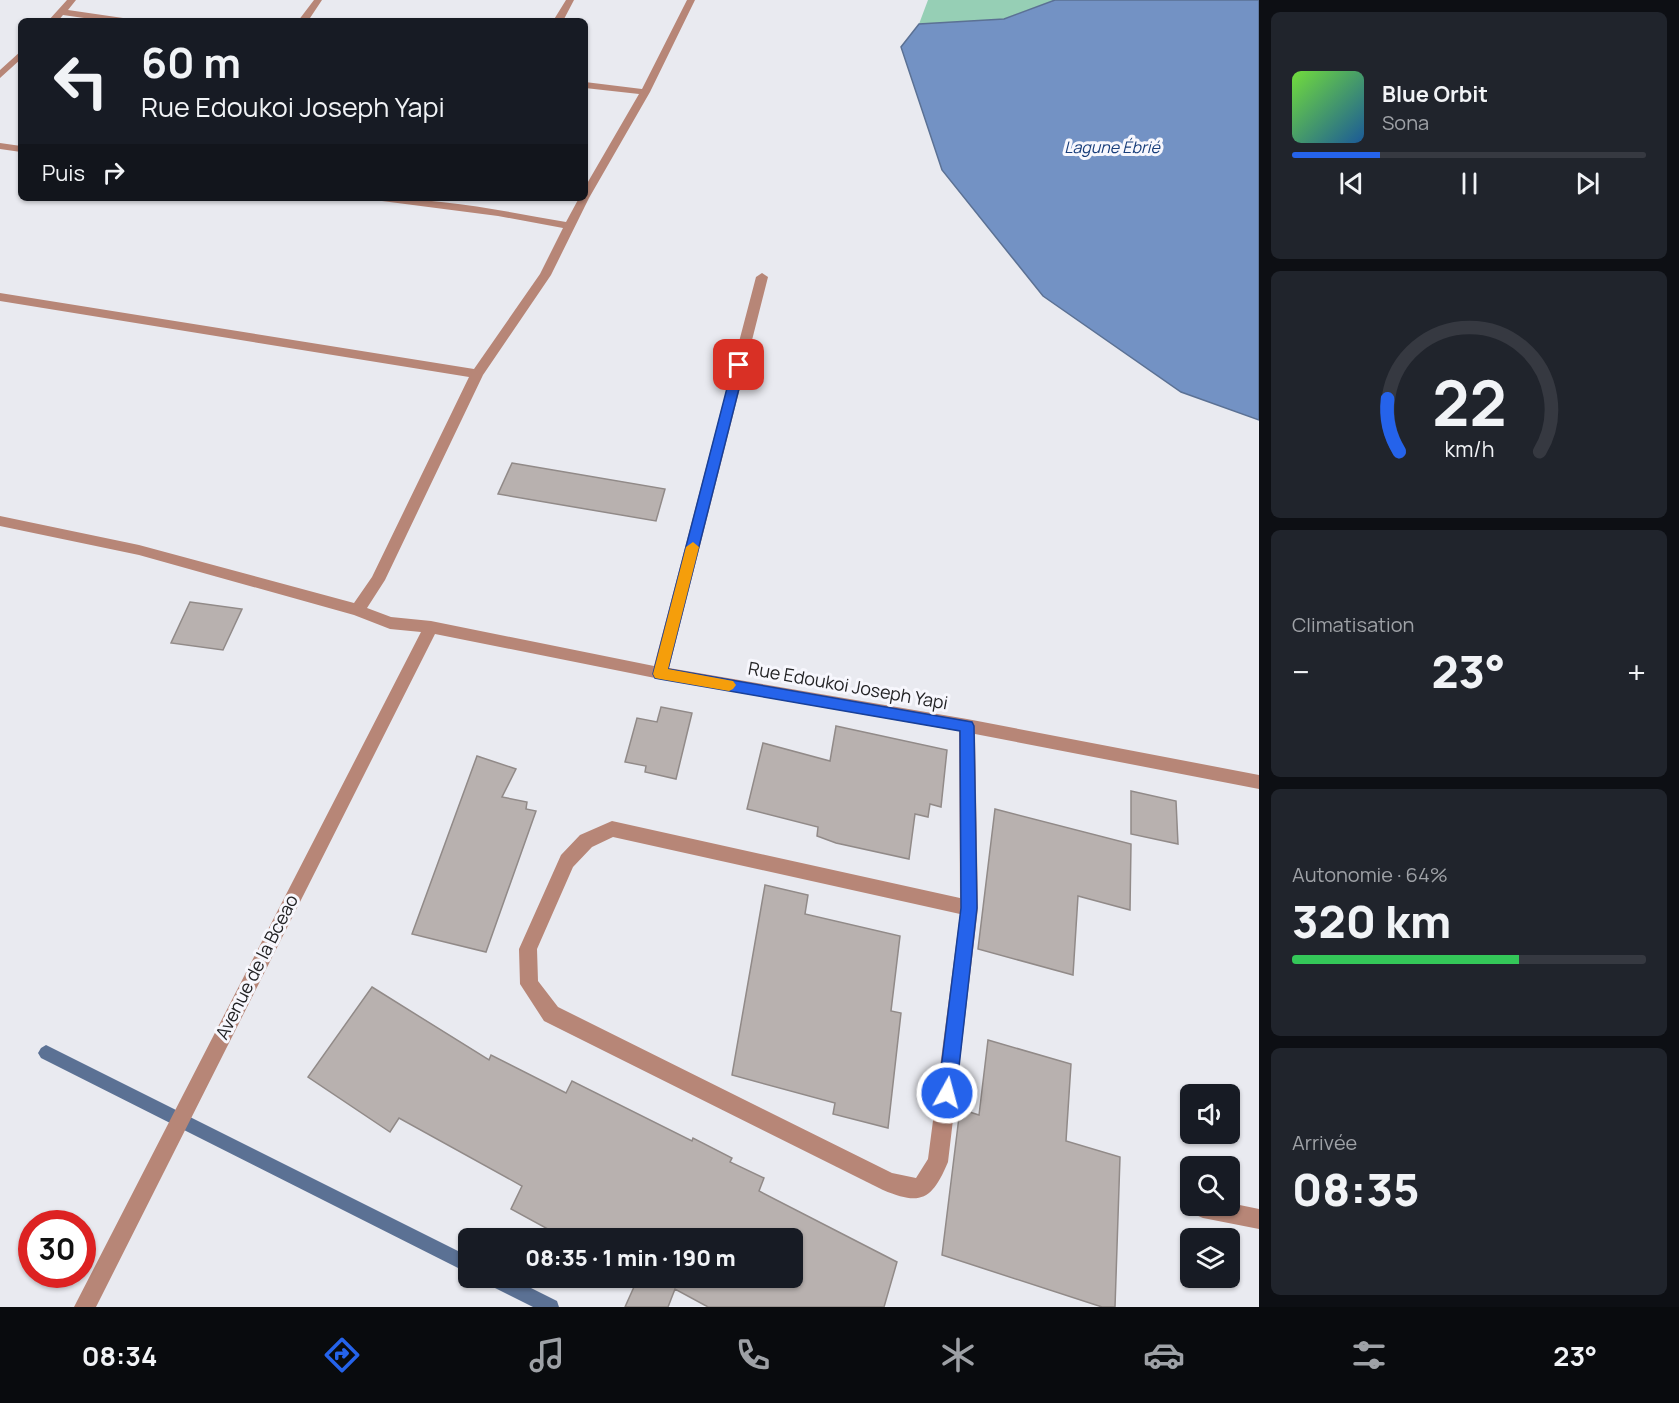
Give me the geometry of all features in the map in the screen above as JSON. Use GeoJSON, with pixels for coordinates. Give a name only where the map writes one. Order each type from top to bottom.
{"type":"FeatureCollection","features":[{"type":"Feature","properties":{"kind":"street"},"geometry":{"type":"LineString","coordinates":[[56,18],[72,0]]}},
{"type":"Feature","properties":{"kind":"street"},"geometry":{"type":"LineString","coordinates":[[305,18],[318,0]]}},
{"type":"Feature","properties":{"kind":"street"},"geometry":{"type":"LineString","coordinates":[[560,18],[570,0]]}},
{"type":"Feature","properties":{"kind":"street"},"geometry":{"type":"LineString","coordinates":[[588,192],[645,92],[691,0]]}},
{"type":"Feature","properties":{"kind":"street"},"geometry":{"type":"LineString","coordinates":[[62,12],[103,18]]}},
{"type":"Feature","properties":{"kind":"street"},"geometry":{"type":"LineString","coordinates":[[0,75],[18,57]]}},
{"type":"Feature","properties":{"kind":"street"},"geometry":{"type":"LineString","coordinates":[[588,85],[645,92]]}},
{"type":"Feature","properties":{"kind":"street"},"geometry":{"type":"LineString","coordinates":[[0,146],[18,149]]}},
{"type":"Feature","properties":{"kind":"street"},"geometry":{"type":"LineString","coordinates":[[405,201],[498,213],[568,226]]}},
{"type":"Feature","properties":{"kind":"street"},"geometry":{"type":"LineString","coordinates":[[357,610],[378,580],[477,374],[544,276],[583,201]]}},
{"type":"Feature","properties":{"kind":"street"},"geometry":{"type":"LineString","coordinates":[[660,674],[762,277]]}},
{"type":"Feature","properties":{"kind":"street"},"geometry":{"type":"LineString","coordinates":[[0,297],[477,374]]}},
{"type":"Feature","properties":{"kind":"street","name":"Rue Edoukoi Joseph Yapi"},"geometry":{"type":"LineString","coordinates":[[0,521],[139,550],[357,610],[390,623],[431,627],[660,674],[967,726],[1259,783]]}},
{"type":"Feature","properties":{"kind":"street","name":"Avenue de la Bceao"},"geometry":{"type":"LineString","coordinates":[[85,1307],[431,627]]}},
{"type":"Feature","properties":{"kind":"street"},"geometry":{"type":"LineString","coordinates":[[967,726],[969,908],[938,1162],[921,1189],[890,1183],[551,1014],[529,984],[528,949],[567,861],[585,841],[612,829],[969,908]]}},
{"type":"Feature","properties":{"kind":"street"},"geometry":{"type":"LineString","coordinates":[[1240,1215],[1259,1219]]}},
{"type":"Feature","properties":{"kind":"green space"},"geometry":{"type":"Polygon","coordinates":[[[928,0],[1055,0],[1004,19],[919,24],[928,0]]]}},
{"type":"Feature","properties":{"kind":"water","name":"Lagune Ébrié"},"geometry":{"type":"Polygon","coordinates":[[[1055,0],[1259,0],[1259,420],[1181,392],[1043,296],[942,170],[901,47],[919,24],[1004,19],[1055,0]]]}},
{"type":"Feature","properties":{"kind":"building"},"geometry":{"type":"Polygon","coordinates":[[[512,463],[665,489],[656,521],[498,494],[512,463]]]}},
{"type":"Feature","properties":{"kind":"building"},"geometry":{"type":"Polygon","coordinates":[[[190,602],[242,609],[223,650],[171,643],[190,602]]]}},
{"type":"Feature","properties":{"kind":"building"},"geometry":{"type":"Polygon","coordinates":[[[661,707],[692,713],[676,779],[645,772],[646,766],[625,762],[637,718],[657,722],[661,707]]]}},
{"type":"Feature","properties":{"kind":"building"},"geometry":{"type":"Polygon","coordinates":[[[836,726],[947,750],[941,807],[930,804],[928,817],[915,814],[909,859],[836,843],[817,836],[818,827],[747,809],[763,743],[830,761],[836,726]]]}},
{"type":"Feature","properties":{"kind":"building"},"geometry":{"type":"Polygon","coordinates":[[[477,756],[516,769],[502,797],[527,802],[526,809],[536,811],[486,952],[412,934],[477,756]]]}},
{"type":"Feature","properties":{"kind":"building"},"geometry":{"type":"Polygon","coordinates":[[[1131,791],[1176,801],[1178,844],[1131,834],[1131,791]]]}},
{"type":"Feature","properties":{"kind":"building"},"geometry":{"type":"Polygon","coordinates":[[[995,809],[1131,844],[1130,910],[1078,896],[1073,975],[978,949],[995,809]]]}},
{"type":"Feature","properties":{"kind":"building"},"geometry":{"type":"Polygon","coordinates":[[[765,885],[808,895],[805,914],[900,936],[891,1011],[901,1013],[888,1128],[833,1114],[835,1103],[732,1075],[765,885]]]}},
{"type":"Feature","properties":{"kind":"building"},"geometry":{"type":"Polygon","coordinates":[[[372,987],[489,1060],[491,1055],[566,1093],[572,1081],[692,1141],[693,1138],[732,1158],[730,1162],[764,1178],[759,1191],[897,1262],[884,1307],[708,1307],[675,1289],[668,1307],[625,1307],[634,1288],[803,1288],[803,1228],[546,1228],[511,1209],[522,1186],[399,1118],[390,1132],[308,1077],[372,987]]]}},
{"type":"Feature","properties":{"kind":"building"},"geometry":{"type":"Polygon","coordinates":[[[988,1040],[1071,1064],[1066,1141],[1120,1157],[1115,1307],[1102,1307],[942,1255],[960,1109],[979,1115],[988,1040]]]}},
{"type":"Feature","properties":{"kind":"waterway"},"geometry":{"type":"LineString","coordinates":[[46,1053],[458,1260]]}},
{"type":"Feature","properties":{"kind":"waterway"},"geometry":{"type":"LineString","coordinates":[[513,1288],[551,1307]]}},
{"type":"Feature","properties":{"kind":"slow traffic"},"geometry":{"type":"LineString","coordinates":[[693,547],[660,674],[729,685]]}},
{"type":"Feature","properties":{"kind":"route"},"geometry":{"type":"LineString","coordinates":[[739,365],[660,674],[967,726],[969,908],[947,1093]]}}]}
